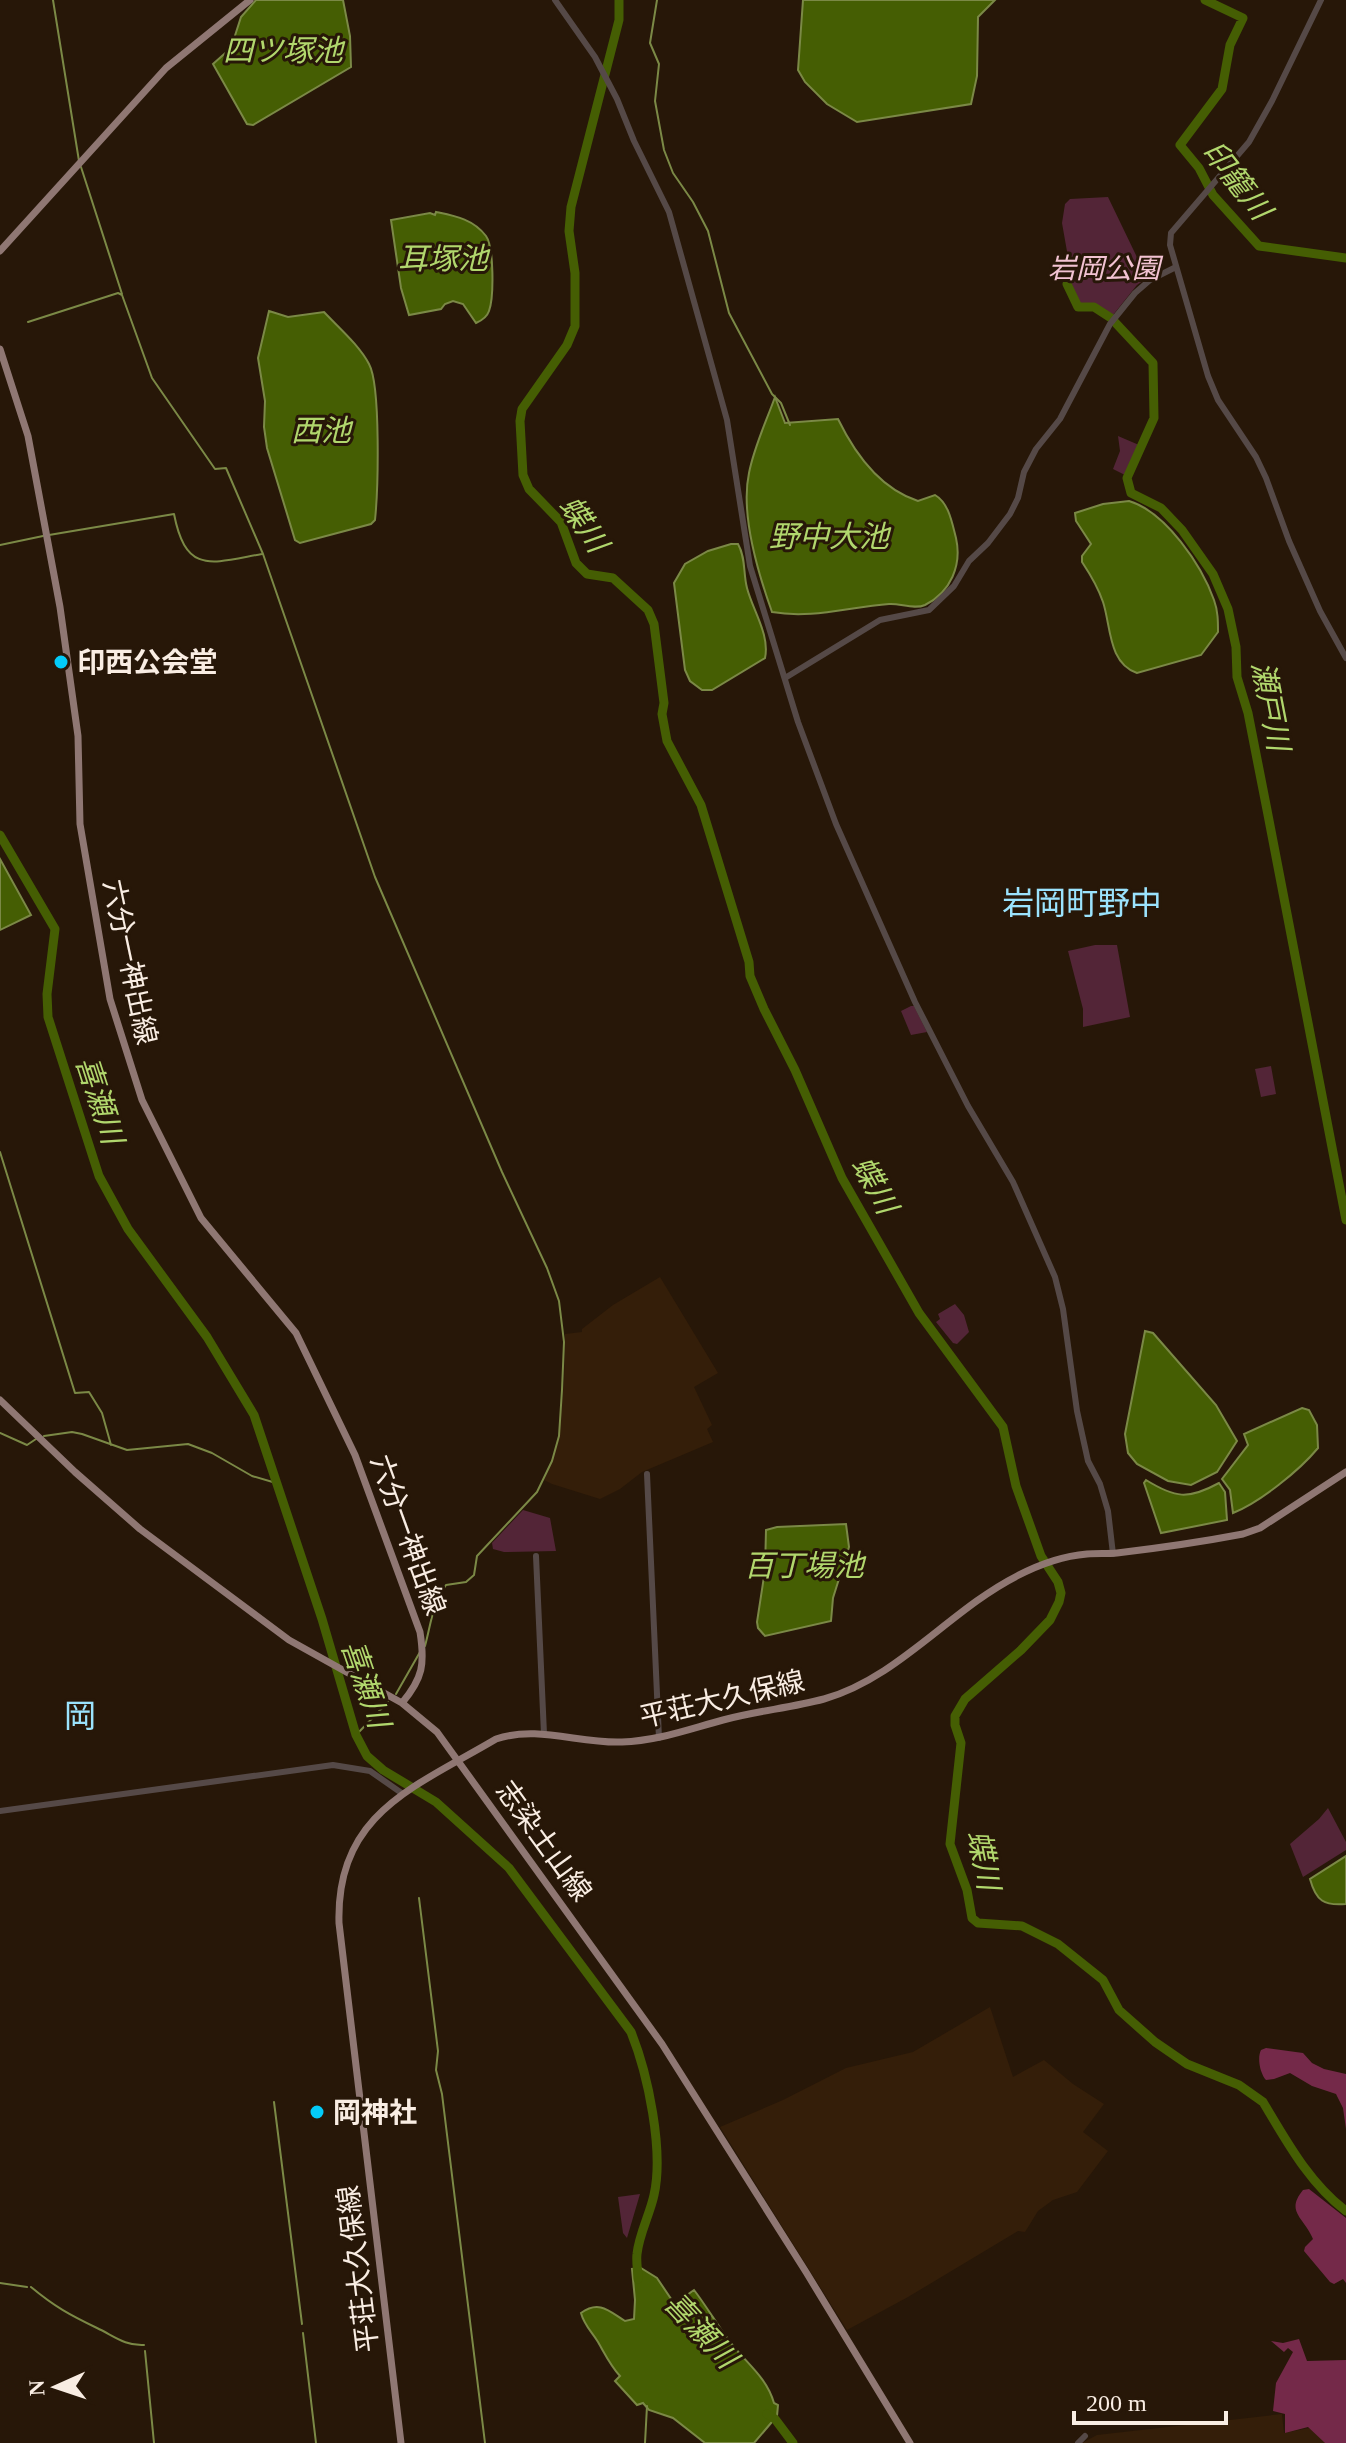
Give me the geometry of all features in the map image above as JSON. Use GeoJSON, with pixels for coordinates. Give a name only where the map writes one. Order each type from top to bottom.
{"type":"FeatureCollection","features":[{"type":"Feature","properties":{"kind":"main road"},"geometry":{"type":"LineString","coordinates":[[0,251],[158,76],[250,0]]}},
{"type":"Feature","properties":{"kind":"main road","name":"六分一神出線"},"geometry":{"type":"LineString","coordinates":[[0,349],[28,436],[60,607],[78,736],[80,824],[110,999],[142,1100],[187,1192],[201,1218],[296,1333],[355,1455],[420,1632],[422,1671],[402,1703]]}},
{"type":"Feature","properties":{"kind":"main road","name":"志染土山線"},"geometry":{"type":"LineString","coordinates":[[0,1400],[140,1529],[289,1640],[402,1703],[437,1732],[662,2044],[910,2443]]}},
{"type":"Feature","properties":{"kind":"main road","name":"平荘大久保線"},"geometry":{"type":"LineString","coordinates":[[401,2443],[338,1907],[349,1855],[373,1819],[405,1793],[496,1739],[510,1734],[544,1734],[619,1743],[659,1738],[733,1717],[825,1699],[858,1685],[1001,1584],[1044,1565],[1085,1554],[1113,1554],[1212,1540],[1260,1528],[1346,1472]]}},
{"type":"Feature","properties":{"kind":"street"},"geometry":{"type":"LineString","coordinates":[[555,0],[595,57],[669,212],[727,420],[750,566],[813,766],[889,948],[968,1106],[1013,1182],[1055,1277],[1063,1309],[1077,1411],[1088,1461],[1100,1484],[1108,1511],[1113,1554]]}},
{"type":"Feature","properties":{"kind":"street"},"geometry":{"type":"LineString","coordinates":[[1321,0],[1249,142],[1171,233],[1170,245],[1218,400],[1256,457],[1329,632],[1346,658]]}},
{"type":"Feature","properties":{"kind":"street"},"geometry":{"type":"LineString","coordinates":[[785,678],[880,620],[929,610],[954,586],[969,561],[988,543],[1010,514],[1018,498],[1024,472],[1036,449],[1060,419],[1110,324],[1150,280],[1176,267]]}},
{"type":"Feature","properties":{"kind":"street"},"geometry":{"type":"LineString","coordinates":[[647,1474],[659,1738]]}},
{"type":"Feature","properties":{"kind":"street"},"geometry":{"type":"LineString","coordinates":[[536,1556],[544,1734]]}},
{"type":"Feature","properties":{"kind":"street"},"geometry":{"type":"LineString","coordinates":[[0,1811],[333,1765],[370,1771],[405,1793]]}},
{"type":"Feature","properties":{"kind":"street"},"geometry":{"type":"LineString","coordinates":[[1078,2443],[1085,2436]]}},
{"type":"Feature","properties":{"kind":"shaded area"},"geometry":{"type":"Polygon","coordinates":[[[660,1277],[718,1373],[694,1387],[712,1425],[707,1429],[713,1442],[642,1472],[620,1489],[600,1499],[544,1480],[558,1443],[565,1334],[582,1332],[613,1305],[660,1277]]]}},
{"type":"Feature","properties":{"kind":"shaded area"},"geometry":{"type":"Polygon","coordinates":[[[990,2007],[1013,2077],[1044,2060],[1104,2104],[1083,2132],[1108,2151],[1077,2192],[1053,2200],[1038,2211],[1025,2232],[1018,2231],[847,2330],[720,2127],[846,2068],[913,2052],[990,2007]]]}},
{"type":"Feature","properties":{"kind":"shaded area"},"geometry":{"type":"Polygon","coordinates":[[[1261,2050],[1303,2053],[1312,2063],[1324,2069],[1346,2074],[1346,2129],[1343,2108],[1336,2094],[1312,2086],[1290,2073],[1266,2080],[1259,2061],[1261,2050]]]}},
{"type":"Feature","properties":{"kind":"shaded area"},"geometry":{"type":"Polygon","coordinates":[[[1309,2189],[1346,2218],[1346,2283],[1343,2279],[1334,2284],[1330,2282],[1304,2251],[1313,2239],[1298,2214],[1296,2204],[1303,2190],[1309,2189]]]}},
{"type":"Feature","properties":{"kind":"shaded area"},"geometry":{"type":"Polygon","coordinates":[[[1299,2339],[1307,2361],[1346,2360],[1346,2443],[1325,2443],[1308,2427],[1285,2433],[1285,2414],[1273,2411],[1276,2383],[1293,2352],[1288,2348],[1284,2352],[1271,2341],[1283,2343],[1299,2339]]]}},
{"type":"Feature","properties":{"kind":"shaded area"},"geometry":{"type":"Polygon","coordinates":[[[1282,2414],[1284,2433],[1309,2428],[1326,2443],[1082,2443],[1097,2435],[1282,2414]]]}},
{"type":"Feature","properties":{"kind":"green space","name":"岩岡公園"},"geometry":{"type":"Polygon","coordinates":[[[1108,197],[1147,278],[1137,285],[1113,315],[1094,304],[1080,305],[1066,270],[1068,257],[1062,223],[1065,204],[1070,199],[1108,197]]]}},
{"type":"Feature","properties":{"kind":"green space"},"geometry":{"type":"Polygon","coordinates":[[[1118,436],[1139,445],[1127,476],[1113,469],[1120,451],[1118,436]]]}},
{"type":"Feature","properties":{"kind":"green space"},"geometry":{"type":"Polygon","coordinates":[[[1095,945],[1117,945],[1130,1017],[1083,1027],[1083,1009],[1068,951],[1095,945]]]}},
{"type":"Feature","properties":{"kind":"green space"},"geometry":{"type":"Polygon","coordinates":[[[914,1006],[927,1032],[911,1035],[901,1011],[914,1006]]]}},
{"type":"Feature","properties":{"kind":"green space"},"geometry":{"type":"Polygon","coordinates":[[[1271,1066],[1276,1094],[1261,1097],[1255,1069],[1271,1066]]]}},
{"type":"Feature","properties":{"kind":"green space"},"geometry":{"type":"Polygon","coordinates":[[[955,1304],[964,1315],[969,1332],[957,1344],[936,1322],[940,1319],[938,1314],[955,1304]]]}},
{"type":"Feature","properties":{"kind":"green space"},"geometry":{"type":"Polygon","coordinates":[[[523,1510],[550,1518],[556,1551],[504,1552],[493,1549],[492,1543],[523,1510]]]}},
{"type":"Feature","properties":{"kind":"green space"},"geometry":{"type":"Polygon","coordinates":[[[1328,1808],[1346,1842],[1346,1850],[1303,1877],[1290,1844],[1328,1808]]]}},
{"type":"Feature","properties":{"kind":"green space"},"geometry":{"type":"Polygon","coordinates":[[[640,2194],[627,2238],[623,2233],[618,2197],[640,2194]]]}},
{"type":"Feature","properties":{"kind":"water","name":"四ツ塚池"},"geometry":{"type":"Polygon","coordinates":[[[256,0],[343,0],[350,36],[351,67],[253,125],[247,124],[213,64],[231,48],[241,17],[256,0]]]}},
{"type":"Feature","properties":{"kind":"water"},"geometry":{"type":"Polygon","coordinates":[[[803,0],[995,0],[978,17],[977,76],[971,104],[857,122],[827,104],[805,82],[798,70],[803,0]]]}},
{"type":"Feature","properties":{"kind":"water","name":"耳塚池"},"geometry":{"type":"Polygon","coordinates":[[[436,212],[469,222],[481,230],[489,242],[491,304],[486,317],[476,323],[463,304],[453,301],[441,309],[409,315],[401,288],[391,220],[430,213],[435,215],[436,212]]]}},
{"type":"Feature","properties":{"kind":"water","name":"西池"},"geometry":{"type":"Polygon","coordinates":[[[269,311],[288,317],[324,312],[369,364],[373,376],[378,439],[375,520],[371,524],[300,543],[295,540],[267,448],[264,427],[265,401],[258,358],[269,311]]]}},
{"type":"Feature","properties":{"kind":"water","name":"野中大池"},"geometry":{"type":"Polygon","coordinates":[[[775,397],[785,423],[838,419],[870,469],[892,488],[918,501],[935,495],[944,503],[956,538],[957,558],[956,568],[942,593],[925,605],[916,607],[889,604],[816,613],[772,612],[752,544],[747,489],[754,454],[775,397]]]}},
{"type":"Feature","properties":{"kind":"water"},"geometry":{"type":"Polygon","coordinates":[[[1129,501],[1156,516],[1181,542],[1208,586],[1218,620],[1218,632],[1201,655],[1137,673],[1121,661],[1112,643],[1101,596],[1082,562],[1082,556],[1091,544],[1076,521],[1075,513],[1103,504],[1129,501]]]}},
{"type":"Feature","properties":{"kind":"water"},"geometry":{"type":"Polygon","coordinates":[[[738,544],[742,555],[747,588],[765,641],[765,658],[712,690],[702,690],[690,681],[685,670],[674,583],[685,564],[708,551],[738,544]]]}},
{"type":"Feature","properties":{"kind":"water"},"geometry":{"type":"Polygon","coordinates":[[[0,859],[31,915],[0,930],[0,859]]]}},
{"type":"Feature","properties":{"kind":"water"},"geometry":{"type":"Polygon","coordinates":[[[1145,1331],[1153,1333],[1216,1405],[1237,1441],[1217,1472],[1191,1485],[1168,1481],[1137,1464],[1128,1453],[1125,1434],[1145,1331]]]}},
{"type":"Feature","properties":{"kind":"water"},"geometry":{"type":"Polygon","coordinates":[[[1302,1408],[1309,1410],[1317,1425],[1318,1448],[1278,1485],[1233,1513],[1230,1490],[1222,1479],[1248,1445],[1244,1434],[1302,1408]]]}},
{"type":"Feature","properties":{"kind":"water"},"geometry":{"type":"Polygon","coordinates":[[[1146,1480],[1182,1495],[1219,1483],[1225,1492],[1227,1520],[1161,1533],[1144,1483],[1146,1480]]]}},
{"type":"Feature","properties":{"kind":"water","name":"百丁場池"},"geometry":{"type":"Polygon","coordinates":[[[846,1524],[849,1547],[833,1598],[831,1621],[765,1636],[757,1622],[765,1570],[766,1530],[846,1524]]]}},
{"type":"Feature","properties":{"kind":"water"},"geometry":{"type":"Polygon","coordinates":[[[1346,1856],[1346,1904],[1327,1903],[1318,1897],[1310,1879],[1346,1856]]]}},
{"type":"Feature","properties":{"kind":"water"},"geometry":{"type":"Polygon","coordinates":[[[641,2268],[657,2278],[686,2321],[689,2321],[687,2295],[694,2290],[767,2387],[778,2405],[777,2416],[754,2443],[705,2443],[673,2418],[649,2410],[643,2403],[637,2405],[615,2381],[620,2376],[581,2313],[599,2307],[625,2321],[634,2319],[632,2269],[641,2268]]]}},
{"type":"Feature","properties":{"kind":"waterway"},"geometry":{"type":"LineString","coordinates":[[53,0],[79,161]]}},
{"type":"Feature","properties":{"kind":"waterway","name":"蝶川"},"geometry":{"type":"LineString","coordinates":[[619,0],[619,20],[571,207],[569,231],[575,273],[575,326],[567,345],[522,409],[523,475],[529,489],[561,522],[576,563],[587,574],[613,578],[648,610],[654,624],[667,741],[701,805],[749,962],[750,976],[842,1178],[919,1313],[1003,1427],[1016,1486],[1041,1556],[1058,1582],[1061,1593],[1050,1620],[965,1699],[955,1716],[961,1743],[950,1844],[967,1890],[972,1918],[978,1923],[1022,1926],[1058,1944],[1103,1980],[1119,2010],[1155,2042],[1187,2064],[1239,2085],[1263,2102],[1310,2175],[1346,2211]]}},
{"type":"Feature","properties":{"kind":"waterway"},"geometry":{"type":"LineString","coordinates":[[657,0],[650,43],[659,64],[655,101],[664,150],[673,173],[708,231],[729,313],[772,394],[781,403],[790,425]]}},
{"type":"Feature","properties":{"kind":"waterway","name":"印籠川"},"geometry":{"type":"LineString","coordinates":[[1205,0],[1243,18],[1230,45],[1222,89],[1180,145],[1199,168],[1213,195],[1259,246],[1346,258]]}},
{"type":"Feature","properties":{"kind":"waterway"},"geometry":{"type":"LineString","coordinates":[[81,167],[122,294]]}},
{"type":"Feature","properties":{"kind":"waterway","name":"瀬戸川"},"geometry":{"type":"LineString","coordinates":[[1067,284],[1078,307],[1094,307],[1111,318],[1153,363],[1154,418],[1127,478],[1131,493],[1161,508],[1182,530],[1213,574],[1228,609],[1236,647],[1237,677],[1248,713],[1346,1220]]}},
{"type":"Feature","properties":{"kind":"waterway"},"geometry":{"type":"LineString","coordinates":[[28,322],[118,293],[122,295],[152,378],[215,469],[226,468],[263,554],[375,877],[559,1301],[564,1342],[562,1390],[559,1436],[552,1461],[537,1492],[477,1556],[474,1575],[466,1582],[446,1585],[441,1592],[425,1646]]}},
{"type":"Feature","properties":{"kind":"waterway"},"geometry":{"type":"LineString","coordinates":[[49,535],[174,514],[179,534],[194,556],[215,561],[262,554]]}},
{"type":"Feature","properties":{"kind":"waterway"},"geometry":{"type":"LineString","coordinates":[[0,545],[43,536]]}},
{"type":"Feature","properties":{"kind":"waterway","name":"喜瀬川"},"geometry":{"type":"LineString","coordinates":[[0,835],[55,929],[47,994],[48,1017],[99,1176],[128,1229],[207,1337],[254,1415],[322,1619],[356,1735],[367,1756],[383,1770],[436,1802],[509,1868],[631,2032],[653,2113],[657,2157],[654,2195],[638,2247],[638,2279]]}},
{"type":"Feature","properties":{"kind":"waterway"},"geometry":{"type":"LineString","coordinates":[[0,1152],[75,1393],[89,1392],[102,1413],[111,1445]]}},
{"type":"Feature","properties":{"kind":"waterway"},"geometry":{"type":"LineString","coordinates":[[44,1436],[72,1432],[127,1450],[188,1444],[212,1453],[252,1476],[276,1483]]}},
{"type":"Feature","properties":{"kind":"waterway"},"geometry":{"type":"LineString","coordinates":[[0,1433],[27,1445],[36,1439]]}},
{"type":"Feature","properties":{"kind":"waterway"},"geometry":{"type":"LineString","coordinates":[[396,1694],[420,1652]]}},
{"type":"Feature","properties":{"kind":"waterway"},"geometry":{"type":"LineString","coordinates":[[356,1735],[388,1702]]}},
{"type":"Feature","properties":{"kind":"waterway"},"geometry":{"type":"LineString","coordinates":[[419,1898],[438,2051],[436,2070],[442,2094],[485,2443]]}},
{"type":"Feature","properties":{"kind":"waterway"},"geometry":{"type":"LineString","coordinates":[[274,2102],[302,2324]]}},
{"type":"Feature","properties":{"kind":"waterway"},"geometry":{"type":"LineString","coordinates":[[0,2283],[27,2287]]}},
{"type":"Feature","properties":{"kind":"waterway"},"geometry":{"type":"LineString","coordinates":[[31,2287],[79,2319],[125,2342],[144,2345]]}},
{"type":"Feature","properties":{"kind":"waterway"},"geometry":{"type":"LineString","coordinates":[[303,2333],[316,2443]]}},
{"type":"Feature","properties":{"kind":"waterway"},"geometry":{"type":"LineString","coordinates":[[145,2351],[154,2443]]}},
{"type":"Feature","properties":{"kind":"waterway"},"geometry":{"type":"LineString","coordinates":[[645,2443],[647,2406]]}},
{"type":"Feature","properties":{"kind":"waterway","name":"喜瀬川"},"geometry":{"type":"LineString","coordinates":[[767,2414],[775,2419],[793,2443]]}},
{"type":"Feature","properties":{"kind":"place","name":"印西公会堂"},"geometry":{"type":"Point","coordinates":[61,662]}},
{"type":"Feature","properties":{"kind":"place","name":"岡神社"},"geometry":{"type":"Point","coordinates":[317,2112]}},
{"type":"Feature","properties":{"kind":"district","name":"岩岡町野中"},"geometry":{"type":"Point","coordinates":[1082,903]}},
{"type":"Feature","properties":{"kind":"district","name":"岡"},"geometry":{"type":"Point","coordinates":[80,1716]}}]}
